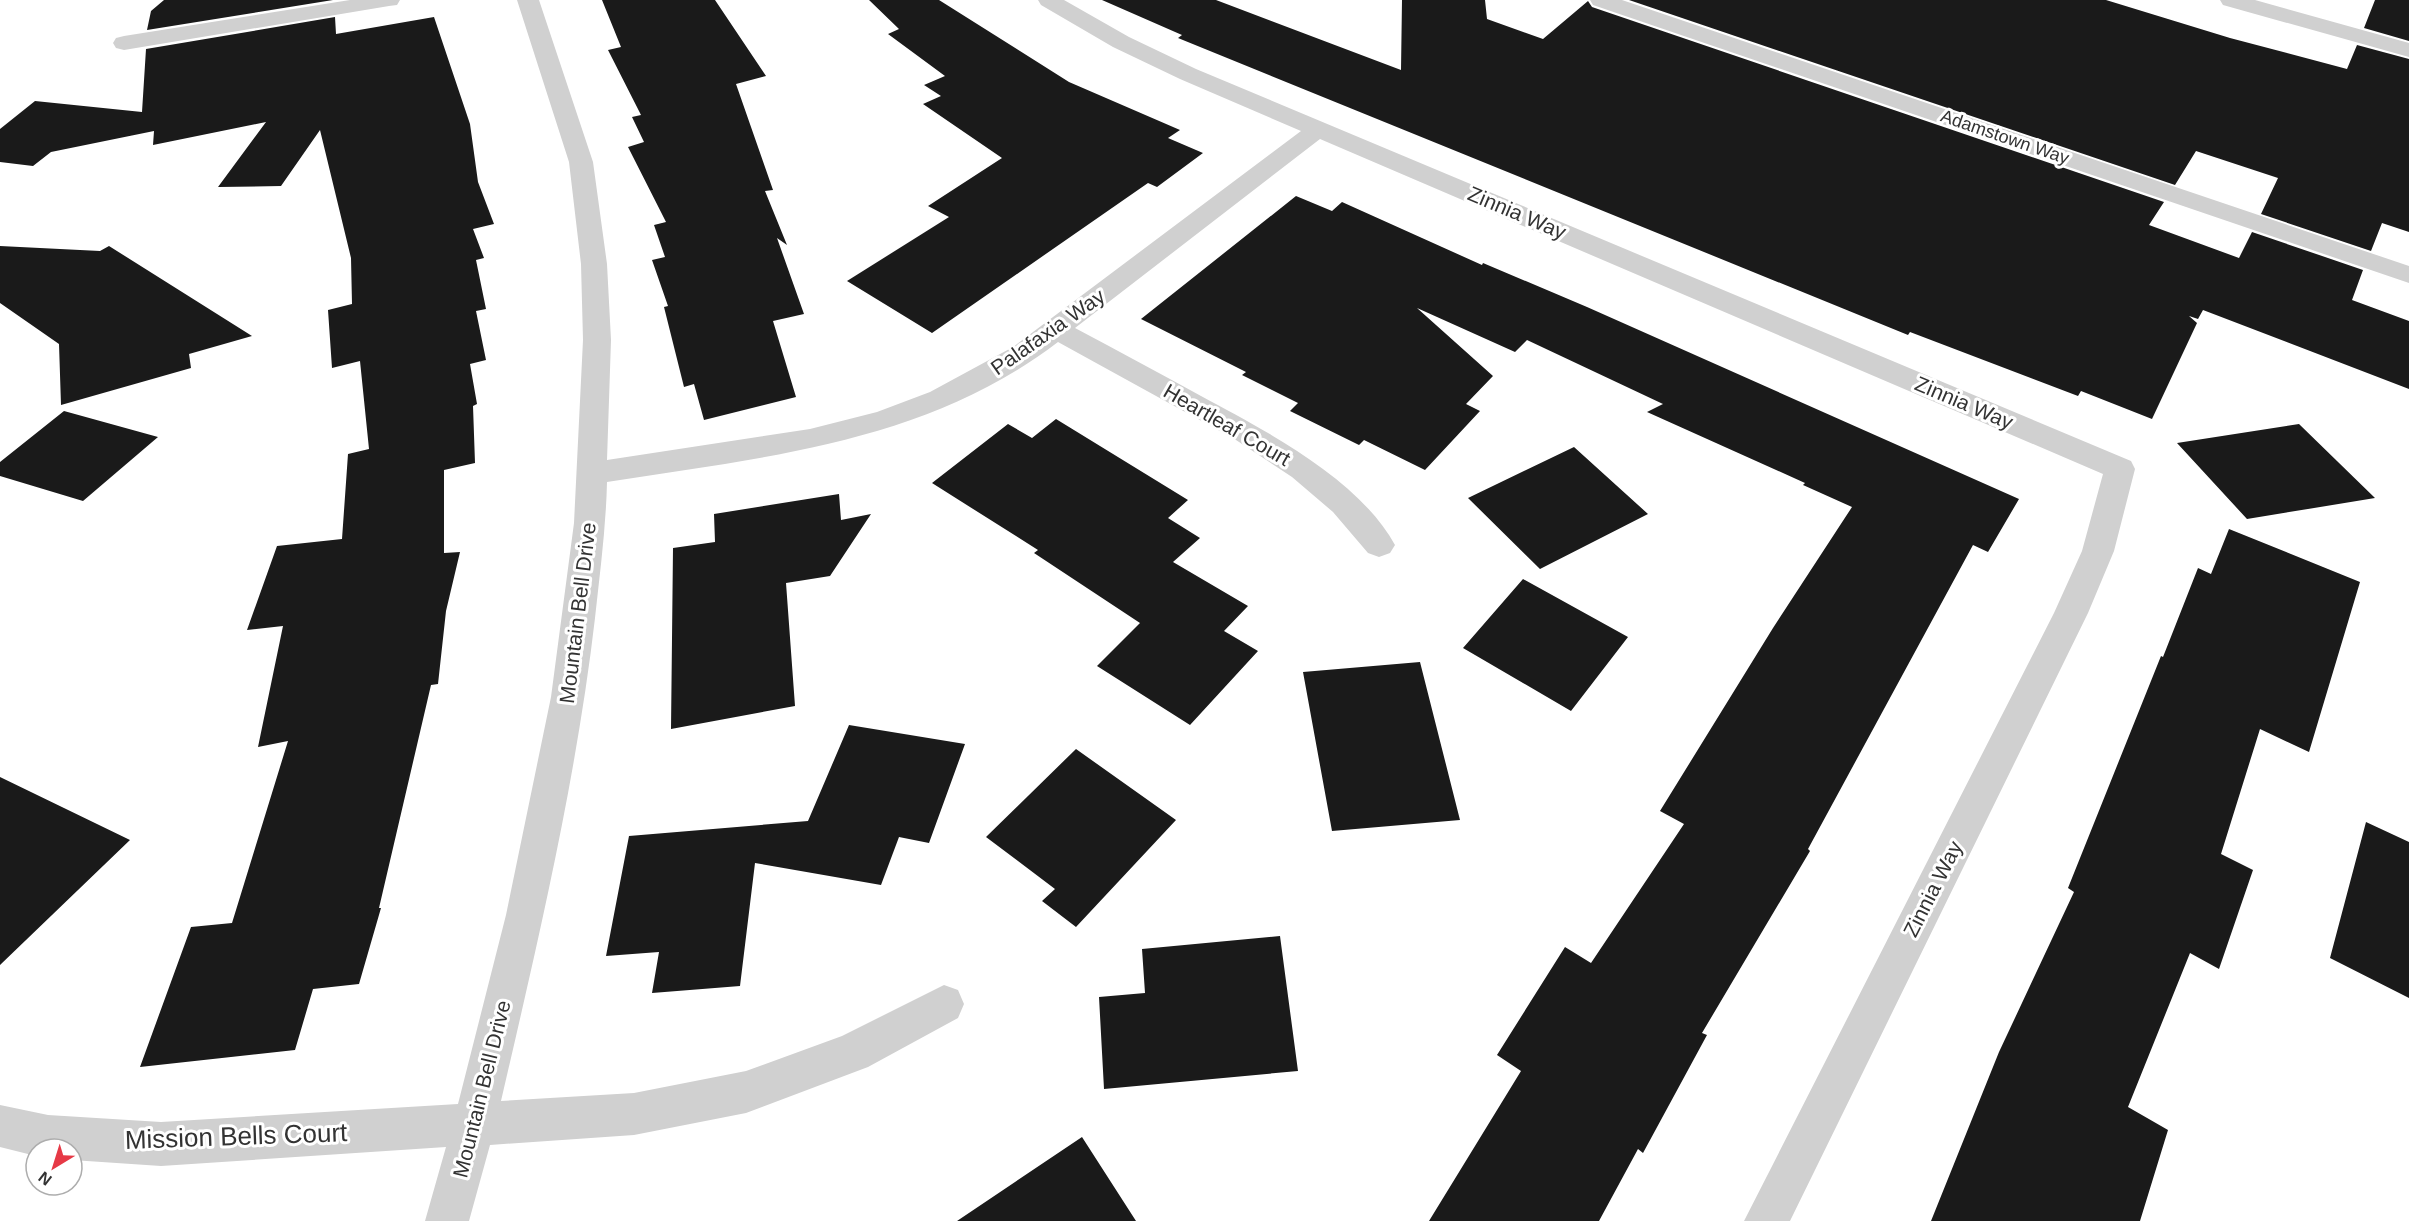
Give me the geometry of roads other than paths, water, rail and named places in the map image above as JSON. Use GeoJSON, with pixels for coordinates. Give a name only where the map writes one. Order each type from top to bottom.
{"type":"FeatureCollection","features":[{"type":"Feature","properties":{"kind":"street"},"geometry":{"type":"LineString","coordinates":[[124,43],[389,0]]}},
{"type":"Feature","properties":{"kind":"street","name":"Mountain Bell Drive"},"geometry":{"type":"LineString","coordinates":[[447,1221],[474,1125],[525,915],[568,697],[590,523],[597,340],[594,264],[581,162],[528,0]]}},
{"type":"Feature","properties":{"kind":"street","name":"Zinnia Way"},"geometry":{"type":"LineString","coordinates":[[1048,0],[1121,42],[1318,129],[2120,469],[2098,551],[2071,613],[1766,1221]]}},
{"type":"Feature","properties":{"kind":"street","name":"Adamstown Way"},"geometry":{"type":"LineString","coordinates":[[1601,0],[2409,275]]}},
{"type":"Feature","properties":{"kind":"street"},"geometry":{"type":"LineString","coordinates":[[2231,0],[2290,8],[2409,50]]}},
{"type":"Feature","properties":{"kind":"street","name":"Palafaxia Way"},"geometry":{"type":"LineString","coordinates":[[593,473],[810,440],[884,420],[940,399],[1023,354],[1318,129]]}},
{"type":"Feature","properties":{"kind":"street","name":"Heartleaf Court"},"geometry":{"type":"LineString","coordinates":[[1056,329],[1246,433],[1303,469],[1344,504],[1379,546]]}},
{"type":"Feature","properties":{"kind":"street","name":"Mission Bells Court"},"geometry":{"type":"LineString","coordinates":[[0,1126],[48,1137],[160,1144],[634,1114],[746,1092],[853,1053],[944,1004]]}}]}
